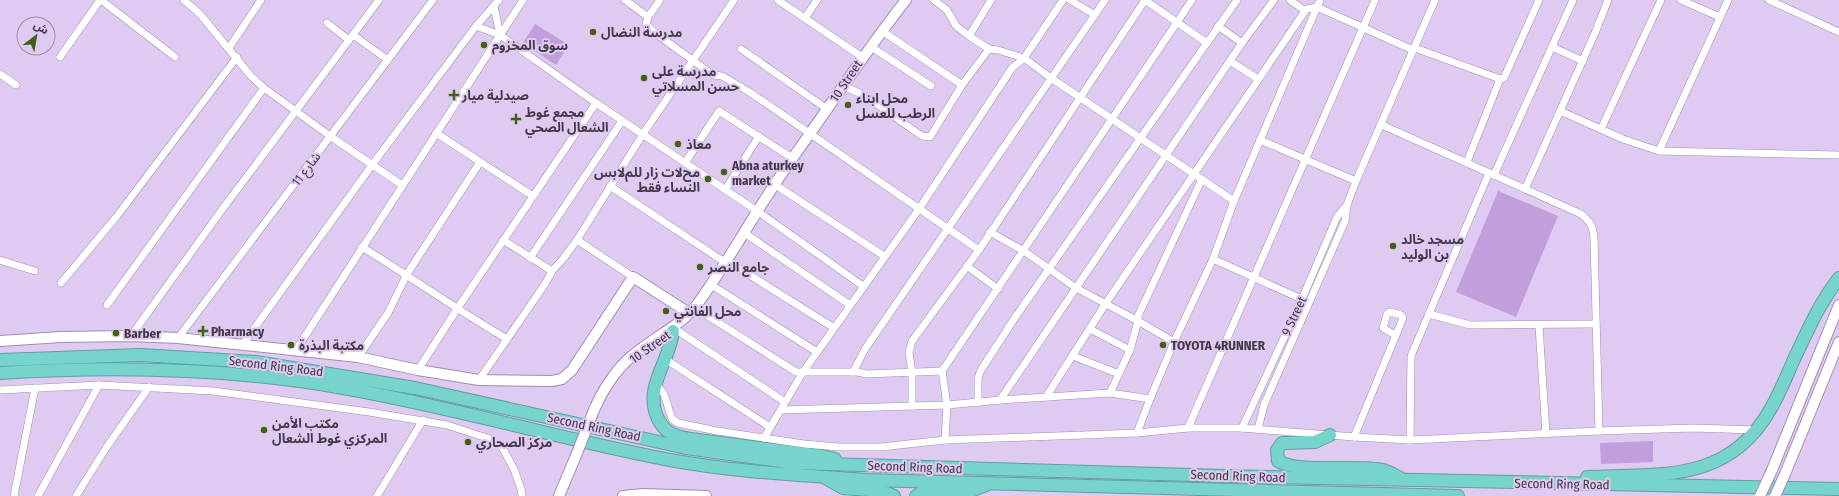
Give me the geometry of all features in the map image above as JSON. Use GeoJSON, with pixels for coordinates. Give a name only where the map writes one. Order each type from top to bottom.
{"type":"FeatureCollection","features":[{"type":"Feature","properties":{"kind":"highway"},"geometry":{"type":"LineString","coordinates":[[1524,483],[1570,477],[1671,474],[1699,468],[1716,462],[1729,455],[1744,443],[1756,430],[1770,410],[1839,278]]}},
{"type":"Feature","properties":{"kind":"highway"},"geometry":{"type":"LineString","coordinates":[[674,330],[672,340],[655,383],[653,394],[653,404],[656,415],[661,425],[670,433],[680,438],[822,456],[855,465]]}},
{"type":"Feature","properties":{"kind":"highway","name":"Second Ring Road"},"geometry":{"type":"LineString","coordinates":[[0,360],[141,355],[256,362],[416,388],[686,448],[794,463],[1524,483],[1839,489]]}},
{"type":"Feature","properties":{"kind":"highway","name":"Second Ring Road"},"geometry":{"type":"LineString","coordinates":[[0,373],[97,369],[167,370],[253,376],[326,386],[407,401],[672,460],[732,470],[867,480],[1458,496]]}},
{"type":"Feature","properties":{"kind":"highway"},"geometry":{"type":"LineString","coordinates":[[1330,435],[1315,442],[1282,443],[1277,450],[1278,461],[1287,465],[1314,468],[1365,468],[1384,470],[1405,480]]}},
{"type":"Feature","properties":{"kind":"highway"},"geometry":{"type":"LineString","coordinates":[[822,477],[843,488],[882,491],[894,496]]}},
{"type":"Feature","properties":{"kind":"highway"},"geometry":{"type":"LineString","coordinates":[[916,496],[923,492],[968,492],[993,483]]}},
{"type":"Feature","properties":{"kind":"main road","name":"10 Street"},"geometry":{"type":"LineString","coordinates":[[619,369],[674,330],[693,311],[713,286],[792,158],[845,86],[862,57],[906,0]]}},
{"type":"Feature","properties":{"kind":"main road","name":"10 Street"},"geometry":{"type":"LineString","coordinates":[[619,369],[631,356],[693,311],[746,234],[758,213],[827,109],[911,0]]}},
{"type":"Feature","properties":{"kind":"main road"},"geometry":{"type":"LineString","coordinates":[[0,341],[61,337],[131,336],[178,338],[358,357],[418,370],[479,380],[552,381],[562,379],[576,365],[633,277],[693,311]]}},
{"type":"Feature","properties":{"kind":"main road"},"geometry":{"type":"LineString","coordinates":[[1760,496],[1839,305]]}},
{"type":"Feature","properties":{"kind":"main road"},"geometry":{"type":"LineString","coordinates":[[1775,496],[1839,342]]}},
{"type":"Feature","properties":{"kind":"main road"},"geometry":{"type":"LineString","coordinates":[[559,496],[599,398],[619,369]]}},
{"type":"Feature","properties":{"kind":"main road"},"geometry":{"type":"LineString","coordinates":[[623,496],[643,494],[706,496]]}},
{"type":"Feature","properties":{"kind":"street"},"geometry":{"type":"LineString","coordinates":[[60,57],[100,0],[175,57]]}},
{"type":"Feature","properties":{"kind":"street"},"geometry":{"type":"LineString","coordinates":[[184,0],[200,14],[250,74],[264,88],[330,136],[402,185]]}},
{"type":"Feature","properties":{"kind":"street"},"geometry":{"type":"LineString","coordinates":[[229,48],[261,0]]}},
{"type":"Feature","properties":{"kind":"street"},"geometry":{"type":"LineString","coordinates":[[131,336],[379,0]]}},
{"type":"Feature","properties":{"kind":"street","name":"شارع 11"},"geometry":{"type":"LineString","coordinates":[[178,338],[433,0]]}},
{"type":"Feature","properties":{"kind":"street"},"geometry":{"type":"LineString","coordinates":[[296,350],[523,0]]}},
{"type":"Feature","properties":{"kind":"street"},"geometry":{"type":"LineString","coordinates":[[625,0],[648,17]]}},
{"type":"Feature","properties":{"kind":"street"},"geometry":{"type":"LineString","coordinates":[[660,0],[648,17],[646,24],[648,27],[713,75],[722,76],[751,93],[979,250]]}},
{"type":"Feature","properties":{"kind":"street"},"geometry":{"type":"LineString","coordinates":[[479,380],[545,284],[552,271],[563,259],[576,240],[643,134],[734,0]]}},
{"type":"Feature","properties":{"kind":"street"},"geometry":{"type":"LineString","coordinates":[[778,0],[862,57]]}},
{"type":"Feature","properties":{"kind":"street"},"geometry":{"type":"LineString","coordinates":[[805,18],[817,0]]}},
{"type":"Feature","properties":{"kind":"street"},"geometry":{"type":"LineString","coordinates":[[934,0],[947,10],[956,26],[968,36],[989,49],[1024,58],[1051,78],[1193,174],[1202,178],[1234,201]]}},
{"type":"Feature","properties":{"kind":"street"},"geometry":{"type":"LineString","coordinates":[[968,36],[991,0]]}},
{"type":"Feature","properties":{"kind":"street"},"geometry":{"type":"LineString","coordinates":[[764,438],[803,372],[884,256],[919,209],[1012,68],[1024,58],[1063,0]]}},
{"type":"Feature","properties":{"kind":"street"},"geometry":{"type":"LineString","coordinates":[[1070,0],[1095,15]]}},
{"type":"Feature","properties":{"kind":"street"},"geometry":{"type":"LineString","coordinates":[[853,372],[865,349],[1105,0]]}},
{"type":"Feature","properties":{"kind":"street"},"geometry":{"type":"LineString","coordinates":[[912,406],[912,373],[909,352],[912,341],[979,250],[1145,0],[1207,43]]}},
{"type":"Feature","properties":{"kind":"street"},"geometry":{"type":"LineString","coordinates":[[945,440],[947,405],[942,371],[1024,252],[1111,118],[1192,0]]}},
{"type":"Feature","properties":{"kind":"street"},"geometry":{"type":"LineString","coordinates":[[978,403],[978,378],[981,370],[1014,319],[1237,0]]}},
{"type":"Feature","properties":{"kind":"street"},"geometry":{"type":"LineString","coordinates":[[1000,400],[1242,43],[1274,0]]}},
{"type":"Feature","properties":{"kind":"street"},"geometry":{"type":"LineString","coordinates":[[1290,0],[1304,11]]}},
{"type":"Feature","properties":{"kind":"street"},"geometry":{"type":"LineString","coordinates":[[1188,428],[1375,0]]}},
{"type":"Feature","properties":{"kind":"street","name":"9 Street"},"geometry":{"type":"LineString","coordinates":[[1258,429],[1264,405],[1345,221],[1347,205],[1356,181],[1382,125],[1435,0]]}},
{"type":"Feature","properties":{"kind":"street"},"geometry":{"type":"LineString","coordinates":[[1467,162],[1500,79],[1504,78],[1539,0]]}},
{"type":"Feature","properties":{"kind":"street"},"geometry":{"type":"LineString","coordinates":[[1410,440],[1411,356],[1492,174],[1573,0]]}},
{"type":"Feature","properties":{"kind":"street"},"geometry":{"type":"LineString","coordinates":[[1525,189],[1583,61],[1608,0]]}},
{"type":"Feature","properties":{"kind":"street"},"geometry":{"type":"LineString","coordinates":[[1602,129],[1661,0]]}},
{"type":"Feature","properties":{"kind":"street"},"geometry":{"type":"LineString","coordinates":[[1681,0],[1720,17]]}},
{"type":"Feature","properties":{"kind":"street"},"geometry":{"type":"LineString","coordinates":[[1660,151],[1728,0]]}},
{"type":"Feature","properties":{"kind":"street"},"geometry":{"type":"LineString","coordinates":[[1769,0],[1839,32]]}},
{"type":"Feature","properties":{"kind":"street"},"geometry":{"type":"LineString","coordinates":[[496,3],[500,35]]}},
{"type":"Feature","properties":{"kind":"street"},"geometry":{"type":"LineString","coordinates":[[243,344],[372,165],[476,26],[496,3]]}},
{"type":"Feature","properties":{"kind":"street"},"geometry":{"type":"LineString","coordinates":[[1046,397],[1106,303],[1304,11],[1307,8],[1319,3]]}},
{"type":"Feature","properties":{"kind":"street"},"geometry":{"type":"LineString","coordinates":[[1319,3],[1363,29],[1414,49],[1500,79]]}},
{"type":"Feature","properties":{"kind":"street"},"geometry":{"type":"LineString","coordinates":[[1137,434],[1174,342],[1213,259],[1234,201],[1319,3]]}},
{"type":"Feature","properties":{"kind":"street"},"geometry":{"type":"LineString","coordinates":[[327,24],[388,60]]}},
{"type":"Feature","properties":{"kind":"street"},"geometry":{"type":"LineString","coordinates":[[476,26],[500,35],[622,121],[685,162],[863,286]]}},
{"type":"Feature","properties":{"kind":"street"},"geometry":{"type":"LineString","coordinates":[[1218,26],[1242,43]]}},
{"type":"Feature","properties":{"kind":"street"},"geometry":{"type":"LineString","coordinates":[[885,33],[962,85]]}},
{"type":"Feature","properties":{"kind":"street"},"geometry":{"type":"LineString","coordinates":[[1552,47],[1583,61]]}},
{"type":"Feature","properties":{"kind":"street"},"geometry":{"type":"LineString","coordinates":[[874,48],[931,86]]}},
{"type":"Feature","properties":{"kind":"street"},"geometry":{"type":"LineString","coordinates":[[741,49],[827,109]]}},
{"type":"Feature","properties":{"kind":"street"},"geometry":{"type":"LineString","coordinates":[[845,86],[865,96],[922,136],[930,138],[962,85],[989,49]]}},
{"type":"Feature","properties":{"kind":"street"},"geometry":{"type":"LineString","coordinates":[[61,283],[117,216],[237,57]]}},
{"type":"Feature","properties":{"kind":"street"},"geometry":{"type":"LineString","coordinates":[[1230,61],[1258,79]]}},
{"type":"Feature","properties":{"kind":"street"},"geometry":{"type":"LineString","coordinates":[[0,74],[16,85]]}},
{"type":"Feature","properties":{"kind":"street"},"geometry":{"type":"LineString","coordinates":[[107,305],[264,88]]}},
{"type":"Feature","properties":{"kind":"street"},"geometry":{"type":"LineString","coordinates":[[418,370],[503,240],[596,103]]}},
{"type":"Feature","properties":{"kind":"street"},"geometry":{"type":"LineString","coordinates":[[685,162],[719,111],[792,158]]}},
{"type":"Feature","properties":{"kind":"street"},"geometry":{"type":"LineString","coordinates":[[1560,111],[1623,139],[1660,151],[1839,156]]}},
{"type":"Feature","properties":{"kind":"street"},"geometry":{"type":"LineString","coordinates":[[530,258],[622,121]]}},
{"type":"Feature","properties":{"kind":"street"},"geometry":{"type":"LineString","coordinates":[[1382,125],[1581,214],[1590,223],[1593,228],[1594,238],[1595,324],[1599,431]]}},
{"type":"Feature","properties":{"kind":"street"},"geometry":{"type":"LineString","coordinates":[[436,133],[534,196]]}},
{"type":"Feature","properties":{"kind":"street"},"geometry":{"type":"LineString","coordinates":[[725,190],[759,136]]}},
{"type":"Feature","properties":{"kind":"street"},"geometry":{"type":"LineString","coordinates":[[1260,140],[1356,181]]}},
{"type":"Feature","properties":{"kind":"street"},"geometry":{"type":"LineString","coordinates":[[358,357],[388,313],[407,274],[480,162]]}},
{"type":"Feature","properties":{"kind":"street"},"geometry":{"type":"LineString","coordinates":[[1110,393],[1130,350],[1138,316],[1202,178]]}},
{"type":"Feature","properties":{"kind":"street"},"geometry":{"type":"LineString","coordinates":[[610,186],[727,262],[834,328]]}},
{"type":"Feature","properties":{"kind":"street"},"geometry":{"type":"LineString","coordinates":[[777,186],[884,256]]}},
{"type":"Feature","properties":{"kind":"street","name":"9 Street"},"geometry":{"type":"LineString","coordinates":[[1242,428],[1302,299],[1337,217],[1347,205]]}},
{"type":"Feature","properties":{"kind":"street"},"geometry":{"type":"LineString","coordinates":[[990,232],[1024,252],[1076,288],[1138,320],[1174,342]]}},
{"type":"Feature","properties":{"kind":"street"},"geometry":{"type":"LineString","coordinates":[[746,234],[850,305]]}},
{"type":"Feature","properties":{"kind":"street"},"geometry":{"type":"LineString","coordinates":[[503,240],[552,271]]}},
{"type":"Feature","properties":{"kind":"street"},"geometry":{"type":"LineString","coordinates":[[576,240],[633,277]]}},
{"type":"Feature","properties":{"kind":"street"},"geometry":{"type":"LineString","coordinates":[[362,247],[407,274],[457,309],[507,339]]}},
{"type":"Feature","properties":{"kind":"street"},"geometry":{"type":"LineString","coordinates":[[1213,259],[1310,302]]}},
{"type":"Feature","properties":{"kind":"street"},"geometry":{"type":"LineString","coordinates":[[0,260],[35,271]]}},
{"type":"Feature","properties":{"kind":"street"},"geometry":{"type":"LineString","coordinates":[[967,266],[998,289]]}},
{"type":"Feature","properties":{"kind":"street"},"geometry":{"type":"LineString","coordinates":[[713,286],[817,352]]}},
{"type":"Feature","properties":{"kind":"street"},"geometry":{"type":"LineString","coordinates":[[693,311],[796,372],[853,372],[867,374],[942,371]]}},
{"type":"Feature","properties":{"kind":"street"},"geometry":{"type":"LineString","coordinates":[[1429,314],[1470,325],[1539,326],[1595,324]]}},
{"type":"Feature","properties":{"kind":"street"},"geometry":{"type":"LineString","coordinates":[[1539,326],[1546,434]]}},
{"type":"Feature","properties":{"kind":"street"},"geometry":{"type":"LineString","coordinates":[[1090,329],[1130,350]]}},
{"type":"Feature","properties":{"kind":"street"},"geometry":{"type":"LineString","coordinates":[[674,330],[785,402]]}},
{"type":"Feature","properties":{"kind":"street"},"geometry":{"type":"LineString","coordinates":[[1354,437],[1395,335]]}},
{"type":"Feature","properties":{"kind":"street"},"geometry":{"type":"LineString","coordinates":[[1073,356],[1119,374]]}},
{"type":"Feature","properties":{"kind":"street"},"geometry":{"type":"LineString","coordinates":[[665,359],[770,428]]}},
{"type":"Feature","properties":{"kind":"street"},"geometry":{"type":"LineString","coordinates":[[655,383],[664,394],[675,422],[717,431],[804,444],[839,447],[881,447],[945,440],[1137,434],[1188,428],[1242,428],[1410,440],[1693,428],[1756,430]]}},
{"type":"Feature","properties":{"kind":"street"},"geometry":{"type":"LineString","coordinates":[[38,496],[99,385]]}},
{"type":"Feature","properties":{"kind":"street"},"geometry":{"type":"LineString","coordinates":[[0,390],[99,385],[213,391],[423,420],[471,432],[497,444],[507,455],[514,469],[522,496]]}},
{"type":"Feature","properties":{"kind":"street"},"geometry":{"type":"LineString","coordinates":[[76,496],[106,448],[149,387]]}},
{"type":"Feature","properties":{"kind":"street"},"geometry":{"type":"LineString","coordinates":[[14,496],[35,388]]}},
{"type":"Feature","properties":{"kind":"street"},"geometry":{"type":"LineString","coordinates":[[781,410],[947,405],[1110,393],[1150,399]]}},
{"type":"Feature","properties":{"kind":"street"},"geometry":{"type":"LineString","coordinates":[[377,496],[423,420]]}},
{"type":"Feature","properties":{"kind":"shaded area"},"geometry":{"type":"Polygon","coordinates":[[[535,24],[569,45],[556,65],[523,43],[535,24]]]}},
{"type":"Feature","properties":{"kind":"shaded area"},"geometry":{"type":"Polygon","coordinates":[[[1498,191],[1558,216],[1516,317],[1456,292],[1498,191]]]}},
{"type":"Feature","properties":{"kind":"shaded area"},"geometry":{"type":"Polygon","coordinates":[[[1653,441],[1653,462],[1601,464],[1600,443],[1653,441]]]}},
{"type":"Feature","properties":{"kind":"place","name":"مدرسة النضال"},"geometry":{"type":"Point","coordinates":[593,32]}},
{"type":"Feature","properties":{"kind":"place","name":"سوق المخزوم"},"geometry":{"type":"Point","coordinates":[484,45]}},
{"type":"Feature","properties":{"kind":"place","name":"مدرسة على حسن المسلاتي"},"geometry":{"type":"Point","coordinates":[644,78]}},
{"type":"Feature","properties":{"kind":"place","name":"صيدلية ميار"},"geometry":{"type":"Point","coordinates":[454,95]}},
{"type":"Feature","properties":{"kind":"place","name":"محل ابناء الرطب للعسل"},"geometry":{"type":"Point","coordinates":[848,105]}},
{"type":"Feature","properties":{"kind":"place","name":"مجمع غوط الشعال الصحي"},"geometry":{"type":"Point","coordinates":[516,119]}},
{"type":"Feature","properties":{"kind":"place","name":"معاذ"},"geometry":{"type":"Point","coordinates":[678,144]}},
{"type":"Feature","properties":{"kind":"place","name":"Abna aturkey market"},"geometry":{"type":"Point","coordinates":[724,172]}},
{"type":"Feature","properties":{"kind":"place","name":"محﻻت زار للمﻻبس النساء فقط"},"geometry":{"type":"Point","coordinates":[708,179]}},
{"type":"Feature","properties":{"kind":"place","name":"مسجد خالد بن الوليد"},"geometry":{"type":"Point","coordinates":[1393,246]}},
{"type":"Feature","properties":{"kind":"place","name":"جامع النصر"},"geometry":{"type":"Point","coordinates":[700,267]}},
{"type":"Feature","properties":{"kind":"place","name":"محل الفانتي"},"geometry":{"type":"Point","coordinates":[666,311]}},
{"type":"Feature","properties":{"kind":"place","name":"Pharmacy"},"geometry":{"type":"Point","coordinates":[203,331]}},
{"type":"Feature","properties":{"kind":"place","name":"Barber"},"geometry":{"type":"Point","coordinates":[116,333]}},
{"type":"Feature","properties":{"kind":"place","name":"مكتبة البذرة"},"geometry":{"type":"Point","coordinates":[291,345]}},
{"type":"Feature","properties":{"kind":"place","name":"TOYOTA 4RUNNER"},"geometry":{"type":"Point","coordinates":[1163,345]}},
{"type":"Feature","properties":{"kind":"place","name":"مكتب الأمن المركزي غوط الشعال"},"geometry":{"type":"Point","coordinates":[264,430]}},
{"type":"Feature","properties":{"kind":"place","name":"مركز الصحاري"},"geometry":{"type":"Point","coordinates":[468,442]}}]}
